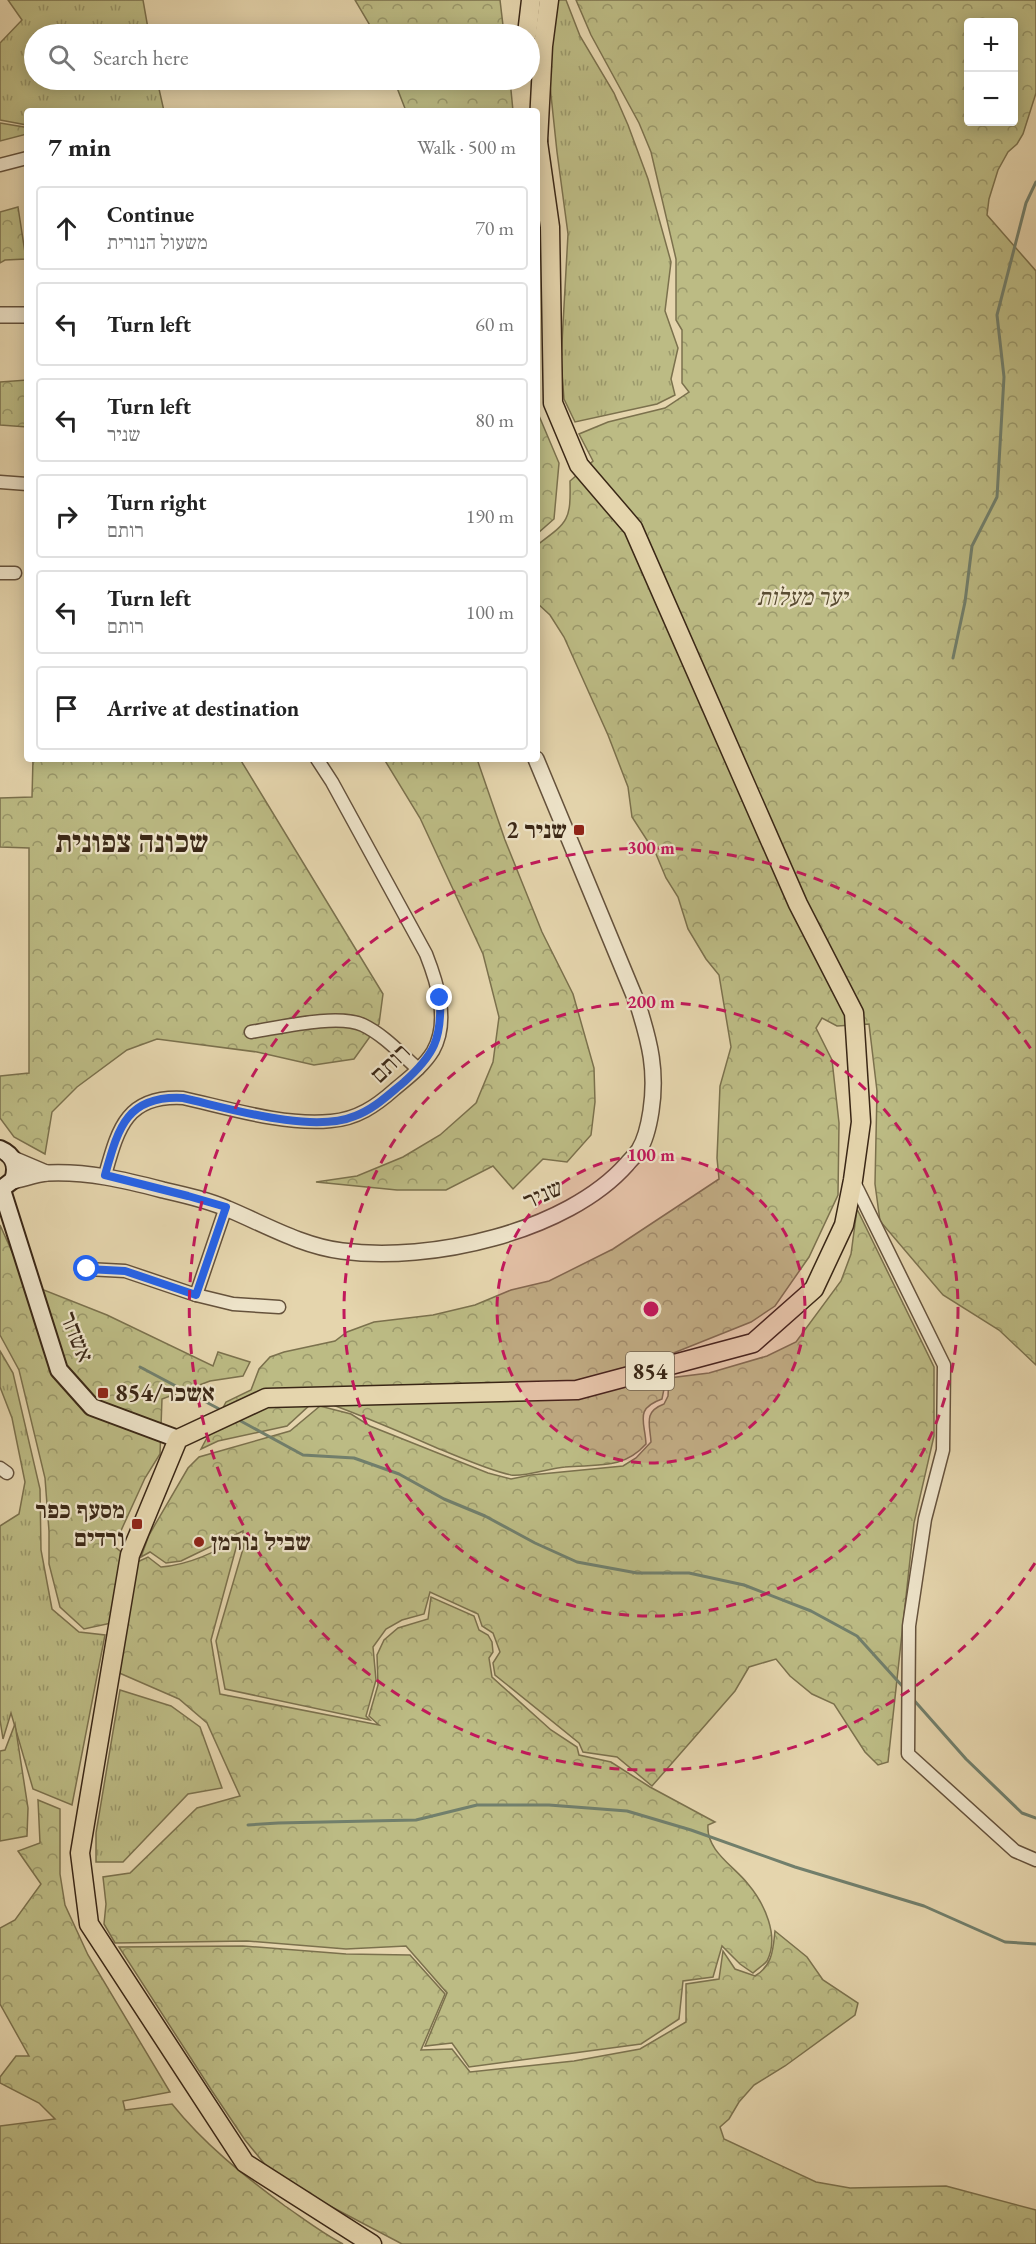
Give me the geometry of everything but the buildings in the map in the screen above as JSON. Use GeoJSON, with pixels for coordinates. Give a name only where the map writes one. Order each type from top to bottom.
{"type":"FeatureCollection","features":[{"type":"Feature","properties":{"kind":"main road"},"geometry":{"type":"LineString","coordinates":[[528,24],[531,0]]}},
{"type":"Feature","properties":{"kind":"main road","name":"854"},"geometry":{"type":"LineString","coordinates":[[539,108],[549,0]]}},
{"type":"Feature","properties":{"kind":"main road"},"geometry":{"type":"LineString","coordinates":[[530,90],[533,108]]}},
{"type":"Feature","properties":{"kind":"main road","name":"854"},"geometry":{"type":"LineString","coordinates":[[178,1439],[266,1398],[576,1390],[753,1343],[814,1289],[844,1225],[861,1122],[854,1013],[798,904],[633,528],[579,465],[553,403],[550,227],[540,159]]}},
{"type":"Feature","properties":{"kind":"main road"},"geometry":{"type":"LineString","coordinates":[[5,1187],[16,1174],[7,1154]]}},
{"type":"Feature","properties":{"kind":"main road","name":"אשחר"},"geometry":{"type":"LineString","coordinates":[[5,1187],[59,1370],[92,1407],[178,1439]]}},
{"type":"Feature","properties":{"kind":"main road"},"geometry":{"type":"LineString","coordinates":[[178,1439],[129,1563],[80,1853],[89,1924],[245,2163],[372,2244]]}},
{"type":"Feature","properties":{"kind":"street"},"geometry":{"type":"LineString","coordinates":[[0,165],[24,159]]}},
{"type":"Feature","properties":{"kind":"street"},"geometry":{"type":"LineString","coordinates":[[0,315],[24,315]]}},
{"type":"Feature","properties":{"kind":"street"},"geometry":{"type":"LineString","coordinates":[[0,482],[24,484]]}},
{"type":"Feature","properties":{"kind":"street"},"geometry":{"type":"LineString","coordinates":[[0,573],[15,573]]}},
{"type":"Feature","properties":{"kind":"street","name":"רותם"},"geometry":{"type":"LineString","coordinates":[[105,1175],[117,1135],[129,1115],[147,1102],[165,1097],[183,1098],[294,1120],[330,1122],[354,1117],[376,1106],[418,1069],[433,1051],[439,1036],[440,998],[435,976],[426,954],[320,762]]}},
{"type":"Feature","properties":{"kind":"street","name":"שניר"},"geometry":{"type":"LineString","coordinates":[[5,1187],[46,1173],[105,1175],[226,1207],[310,1244],[342,1251],[397,1254],[443,1249],[487,1240],[536,1223],[574,1206],[613,1180],[639,1150],[649,1125],[654,1091],[650,1043],[639,1005],[537,762]]}},
{"type":"Feature","properties":{"kind":"street"},"geometry":{"type":"LineString","coordinates":[[251,1032],[313,1022],[339,1021],[361,1024],[377,1033],[418,1069]]}},
{"type":"Feature","properties":{"kind":"street","name":"שניר"},"geometry":{"type":"LineString","coordinates":[[7,1154],[46,1173]]}},
{"type":"Feature","properties":{"kind":"street"},"geometry":{"type":"LineString","coordinates":[[853,1180],[944,1365],[943,1450],[925,1519],[909,1626],[908,1754],[1015,1851],[1036,1860]]}},
{"type":"Feature","properties":{"kind":"street"},"geometry":{"type":"LineString","coordinates":[[196,1295],[226,1207]]}},
{"type":"Feature","properties":{"kind":"street"},"geometry":{"type":"LineString","coordinates":[[87,1269],[125,1271],[196,1295],[233,1304],[279,1307]]}},
{"type":"Feature","properties":{"kind":"green space"},"geometry":{"type":"Polygon","coordinates":[[[8,0],[143,0],[147,24],[24,24],[24,90],[159,90],[163,108],[24,108],[24,124],[0,120],[0,43],[22,20],[8,0]]]}},
{"type":"Feature","properties":{"kind":"green space"},"geometry":{"type":"Polygon","coordinates":[[[355,0],[500,0],[503,24],[369,24],[355,0]]]}},
{"type":"Feature","properties":{"kind":"green space"},"geometry":{"type":"Polygon","coordinates":[[[541,0],[566,0],[580,36],[614,93],[628,125],[648,179],[671,262],[665,311],[678,348],[671,379],[675,395],[657,404],[575,422],[564,399],[561,361],[568,234],[541,0]]]}},
{"type":"Feature","properties":{"kind":"green space","name":"יער מעלות"},"geometry":{"type":"Polygon","coordinates":[[[576,0],[1036,0],[1036,93],[1023,134],[1008,152],[998,170],[989,199],[987,215],[1036,271],[1036,1365],[999,1330],[943,1295],[880,1221],[875,1184],[877,1091],[869,1024],[837,1026],[822,1018],[816,1028],[832,1060],[839,1123],[838,1195],[809,1257],[775,1306],[751,1322],[661,1358],[664,1389],[662,1399],[653,1403],[644,1412],[646,1444],[637,1452],[628,1458],[608,1464],[565,1467],[524,1475],[511,1475],[474,1463],[314,1398],[312,1403],[287,1426],[218,1441],[201,1449],[226,1402],[251,1390],[259,1369],[270,1357],[335,1341],[347,1332],[374,1322],[433,1315],[475,1305],[511,1290],[549,1281],[613,1249],[719,1179],[717,1158],[720,1086],[731,1047],[719,975],[706,959],[688,929],[678,897],[666,878],[656,854],[632,817],[628,787],[608,735],[564,637],[550,615],[540,606],[540,543],[566,519],[570,505],[570,481],[593,461],[579,434],[608,422],[665,408],[689,392],[682,383],[682,330],[676,320],[676,259],[651,152],[639,123],[591,35],[576,0]]]}},
{"type":"Feature","properties":{"kind":"green space"},"geometry":{"type":"Polygon","coordinates":[[[398,90],[511,90],[513,108],[405,108],[398,90]]]}},
{"type":"Feature","properties":{"kind":"green space"},"geometry":{"type":"Polygon","coordinates":[[[0,123],[24,127],[24,135],[0,141],[0,123]]]}},
{"type":"Feature","properties":{"kind":"green space"},"geometry":{"type":"Polygon","coordinates":[[[18,207],[24,259],[5,260],[0,263],[0,212],[18,207]]]}},
{"type":"Feature","properties":{"kind":"green space"},"geometry":{"type":"Polygon","coordinates":[[[24,380],[24,427],[0,425],[0,382],[24,380]]]}},
{"type":"Feature","properties":{"kind":"green space"},"geometry":{"type":"Polygon","coordinates":[[[540,418],[559,463],[554,519],[540,531],[540,418]]]}},
{"type":"Feature","properties":{"kind":"green space"},"geometry":{"type":"Polygon","coordinates":[[[33,762],[242,762],[383,994],[379,1024],[354,1059],[314,1065],[257,1052],[157,1039],[127,1050],[77,1087],[52,1112],[45,1154],[14,1137],[0,1118],[0,1076],[29,1073],[29,848],[0,847],[0,798],[32,797],[33,762]]]}},
{"type":"Feature","properties":{"kind":"green space"},"geometry":{"type":"Polygon","coordinates":[[[386,762],[478,762],[505,840],[542,932],[573,994],[594,1068],[595,1102],[591,1135],[567,1162],[543,1159],[513,1189],[493,1166],[446,1190],[397,1190],[316,1182],[357,1176],[403,1157],[440,1135],[476,1103],[493,1062],[499,1017],[483,954],[420,818],[386,762]]]}},
{"type":"Feature","properties":{"kind":"green space"},"geometry":{"type":"Polygon","coordinates":[[[857,1209],[934,1367],[934,1436],[914,1523],[888,1762],[878,1765],[865,1752],[834,1704],[812,1694],[790,1676],[776,1659],[749,1667],[735,1691],[652,1786],[617,1757],[583,1752],[579,1743],[495,1675],[493,1663],[500,1652],[493,1633],[482,1626],[478,1614],[430,1592],[424,1614],[402,1620],[386,1629],[373,1647],[376,1680],[366,1716],[370,1720],[225,1689],[216,1641],[243,1549],[243,1531],[181,1561],[166,1563],[150,1552],[141,1557],[149,1535],[188,1468],[199,1457],[290,1431],[320,1406],[351,1414],[370,1426],[488,1473],[511,1479],[623,1466],[636,1458],[651,1442],[650,1415],[657,1407],[664,1404],[668,1396],[669,1378],[709,1373],[767,1356],[796,1342],[841,1281],[851,1254],[857,1209]]]}},
{"type":"Feature","properties":{"kind":"green space"},"geometry":{"type":"Polygon","coordinates":[[[0,1225],[26,1283],[107,1315],[213,1366],[218,1352],[250,1362],[243,1376],[210,1381],[162,1399],[160,1454],[145,1478],[114,1546],[135,1563],[148,1557],[161,1567],[181,1564],[202,1557],[239,1537],[211,1640],[220,1694],[379,1725],[369,1716],[378,1685],[377,1655],[384,1640],[398,1628],[428,1619],[431,1597],[474,1616],[479,1630],[488,1635],[492,1642],[493,1652],[489,1658],[492,1677],[551,1730],[577,1747],[579,1755],[611,1762],[650,1787],[715,1822],[708,1825],[711,1843],[754,1892],[768,1920],[772,1941],[767,1961],[753,1973],[722,1946],[713,1977],[683,1981],[679,2019],[641,2044],[469,2067],[452,2043],[425,2046],[447,1993],[406,1946],[346,1949],[247,1941],[115,1943],[104,1924],[106,1904],[103,1877],[130,1873],[197,1808],[240,1796],[207,1723],[179,1699],[117,1672],[125,1620],[84,1629],[60,1607],[49,1564],[45,1478],[19,1370],[0,1335],[0,1225]]]}},
{"type":"Feature","properties":{"kind":"green space"},"geometry":{"type":"Polygon","coordinates":[[[0,1351],[13,1373],[40,1489],[41,1550],[52,1609],[79,1632],[105,1635],[72,1805],[33,1789],[11,1713],[3,1739],[0,1720],[0,1526],[19,1514],[25,1482],[12,1418],[0,1387],[0,1351]]]}},
{"type":"Feature","properties":{"kind":"green space"},"geometry":{"type":"Polygon","coordinates":[[[120,1690],[171,1706],[200,1727],[222,1788],[188,1794],[123,1862],[96,1862],[96,1833],[120,1690]]]}},
{"type":"Feature","properties":{"kind":"green space"},"geometry":{"type":"Polygon","coordinates":[[[15,1724],[28,1808],[27,1836],[0,1841],[0,1751],[5,1750],[15,1724]]]}},
{"type":"Feature","properties":{"kind":"green space"},"geometry":{"type":"Polygon","coordinates":[[[38,1800],[60,1809],[60,1874],[65,1905],[88,1955],[170,2092],[123,2101],[125,2110],[172,2104],[211,2146],[239,2171],[320,2231],[343,2244],[0,2244],[0,2126],[55,2119],[39,2103],[0,2083],[0,2077],[16,2056],[29,2056],[0,2004],[0,1928],[15,1920],[41,1884],[18,1851],[40,1843],[38,1800]]]}},
{"type":"Feature","properties":{"kind":"green space"},"geometry":{"type":"Polygon","coordinates":[[[775,1931],[807,1957],[823,1980],[858,2003],[855,2015],[785,2066],[754,2085],[739,2102],[729,2119],[720,2127],[724,2139],[816,2182],[850,2188],[946,2186],[1036,2210],[1036,2244],[402,2244],[292,2186],[267,2167],[245,2140],[212,2091],[119,1947],[243,1946],[346,1954],[410,1955],[445,1994],[421,2050],[452,2049],[470,2072],[574,2061],[640,2049],[686,2022],[686,1984],[719,1979],[723,1951],[735,1969],[755,1976],[761,1972],[769,1962],[775,1931]]]}},
{"type":"Feature","properties":{"kind":"waterway"},"geometry":{"type":"LineString","coordinates":[[953,658],[965,602],[972,546],[997,497],[1004,377],[997,315],[1026,203],[1036,182]]}},
{"type":"Feature","properties":{"kind":"waterway"},"geometry":{"type":"LineString","coordinates":[[140,1367],[223,1411]]}},
{"type":"Feature","properties":{"kind":"waterway"},"geometry":{"type":"LineString","coordinates":[[237,1419],[303,1455],[354,1458],[399,1474],[444,1499],[485,1516],[577,1562],[637,1573],[689,1573],[744,1585],[811,1611],[857,1636],[904,1688]]}},
{"type":"Feature","properties":{"kind":"waterway"},"geometry":{"type":"LineString","coordinates":[[912,1698],[966,1759],[1022,1813],[1036,1818]]}},
{"type":"Feature","properties":{"kind":"waterway"},"geometry":{"type":"LineString","coordinates":[[248,1825],[416,1820],[477,1805],[549,1805],[627,1811],[691,1830],[795,1867],[924,1906],[1005,1942],[1036,1944]]}},
{"type":"Feature","properties":{"kind":"place","name":"שניר 2"},"geometry":{"type":"Point","coordinates":[579,830]}},
{"type":"Feature","properties":{"kind":"place","name":"אשכר/854"},"geometry":{"type":"Point","coordinates":[103,1393]}},
{"type":"Feature","properties":{"kind":"place","name":"מסעף כפר ורדים"},"geometry":{"type":"Point","coordinates":[137,1524]}},
{"type":"Feature","properties":{"kind":"place","name":"שביל נורמן"},"geometry":{"type":"Point","coordinates":[199,1542]}},
{"type":"Feature","properties":{"kind":"district","name":"שכונה צפונית"},"geometry":{"type":"Point","coordinates":[132,842]}},
{"type":"Feature","properties":{"kind":"route"},"geometry":{"type":"LineString","coordinates":[[87,1269],[125,1271],[196,1295],[226,1207],[105,1175],[117,1135],[129,1115],[147,1102],[165,1097],[183,1098],[294,1120],[330,1122],[354,1117],[376,1106],[418,1069],[433,1051],[439,1036],[440,998]]}}]}
